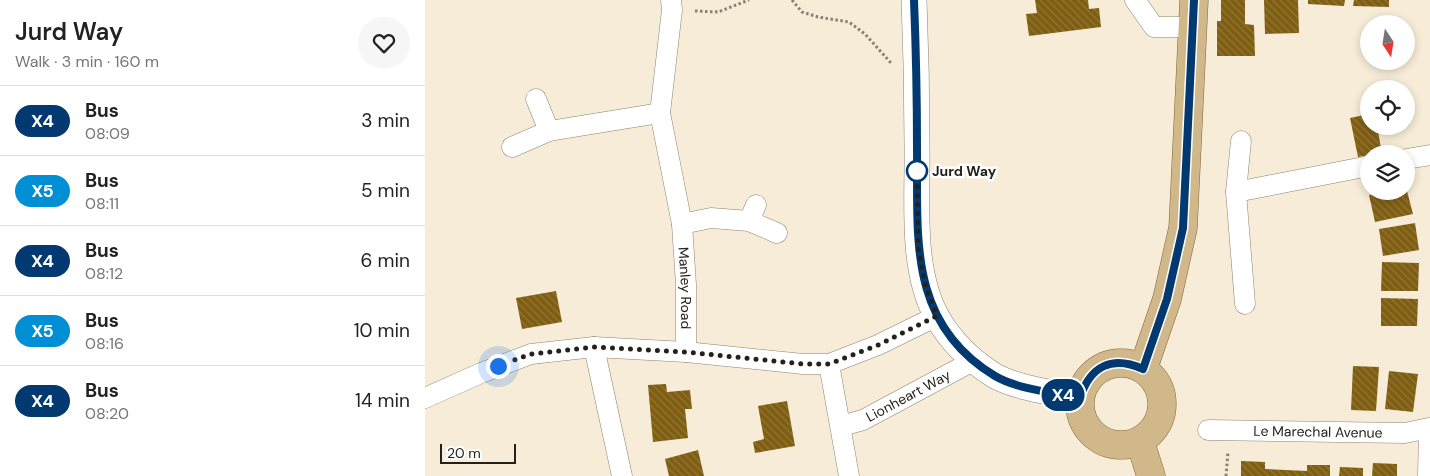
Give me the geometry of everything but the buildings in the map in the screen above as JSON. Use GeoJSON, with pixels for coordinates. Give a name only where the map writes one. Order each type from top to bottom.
{"type":"FeatureCollection","features":[{"type":"Feature","properties":{"kind":"main road"},"geometry":{"type":"LineString","coordinates":[[1143,369],[1167,299],[1183,228],[1194,0]]}},
{"type":"Feature","properties":{"kind":"main road"},"geometry":{"type":"LineString","coordinates":[[1130,363],[1152,376],[1162,397],[1162,408],[1159,420],[1152,432],[1140,441],[1128,445],[1115,445],[1102,441],[1091,433],[1084,423],[1080,410],[1080,398],[1084,385],[1092,374],[1103,366],[1130,363]]}},
{"type":"Feature","properties":{"kind":"main road"},"geometry":{"type":"LineString","coordinates":[[1140,441],[1151,476]]}},
{"type":"Feature","properties":{"kind":"street"},"geometry":{"type":"LineString","coordinates":[[914,0],[918,248],[926,288],[937,316],[953,342],[973,361],[997,377],[1034,389],[1080,398]]}},
{"type":"Feature","properties":{"kind":"street"},"geometry":{"type":"LineString","coordinates":[[1135,0],[1154,27],[1193,27]]}},
{"type":"Feature","properties":{"kind":"street","name":"Manley Road"},"geometry":{"type":"LineString","coordinates":[[672,5],[660,113],[682,224],[686,285],[686,352]]}},
{"type":"Feature","properties":{"kind":"street"},"geometry":{"type":"LineString","coordinates":[[536,99],[549,130]]}},
{"type":"Feature","properties":{"kind":"street"},"geometry":{"type":"LineString","coordinates":[[512,147],[549,130],[660,113]]}},
{"type":"Feature","properties":{"kind":"street"},"geometry":{"type":"LineString","coordinates":[[1241,141],[1236,192],[1245,304]]}},
{"type":"Feature","properties":{"kind":"street"},"geometry":{"type":"LineString","coordinates":[[1415,157],[1430,154]]}},
{"type":"Feature","properties":{"kind":"street"},"geometry":{"type":"LineString","coordinates":[[1236,192],[1360,168]]}},
{"type":"Feature","properties":{"kind":"street"},"geometry":{"type":"LineString","coordinates":[[682,224],[752,213],[777,233]]}},
{"type":"Feature","properties":{"kind":"street"},"geometry":{"type":"LineString","coordinates":[[425,398],[481,372],[531,354],[594,347],[686,352],[803,364],[829,364],[878,345],[937,316]]}},
{"type":"Feature","properties":{"kind":"street"},"geometry":{"type":"LineString","coordinates":[[594,347],[622,476]]}},
{"type":"Feature","properties":{"kind":"street","name":"Lionheart Way"},"geometry":{"type":"LineString","coordinates":[[841,426],[863,420],[973,361]]}},
{"type":"Feature","properties":{"kind":"street"},"geometry":{"type":"LineString","coordinates":[[829,364],[849,476]]}},
{"type":"Feature","properties":{"kind":"street","name":"Le Marechal Avenue"},"geometry":{"type":"LineString","coordinates":[[1208,430],[1405,433],[1430,427],[1428,476]]}},
{"type":"Feature","properties":{"kind":"path"},"geometry":{"type":"LineString","coordinates":[[672,5],[718,12],[749,0]]}},
{"type":"Feature","properties":{"kind":"path"},"geometry":{"type":"LineString","coordinates":[[792,0],[801,12],[818,18],[849,22],[865,34],[890,62],[916,68]]}},
{"type":"Feature","properties":{"kind":"bus line","name":"X4"},"geometry":{"type":"LineString","coordinates":[[914,0],[918,248],[926,288],[937,316],[953,342],[973,361],[997,377],[1034,389],[1080,398],[1084,385],[1092,374],[1103,366],[1130,363],[1143,369],[1167,299],[1183,228],[1191,96],[1194,0]]}},
{"type":"Feature","properties":{"kind":"place","name":"Jurd Way"},"geometry":{"type":"Point","coordinates":[917,171]}},
{"type":"Feature","properties":{"kind":"route"},"geometry":{"type":"LineString","coordinates":[[498,366],[531,354],[594,347],[686,352],[803,364],[829,364],[878,345],[937,316],[926,288],[918,248],[917,168],[917,171]]}}]}
